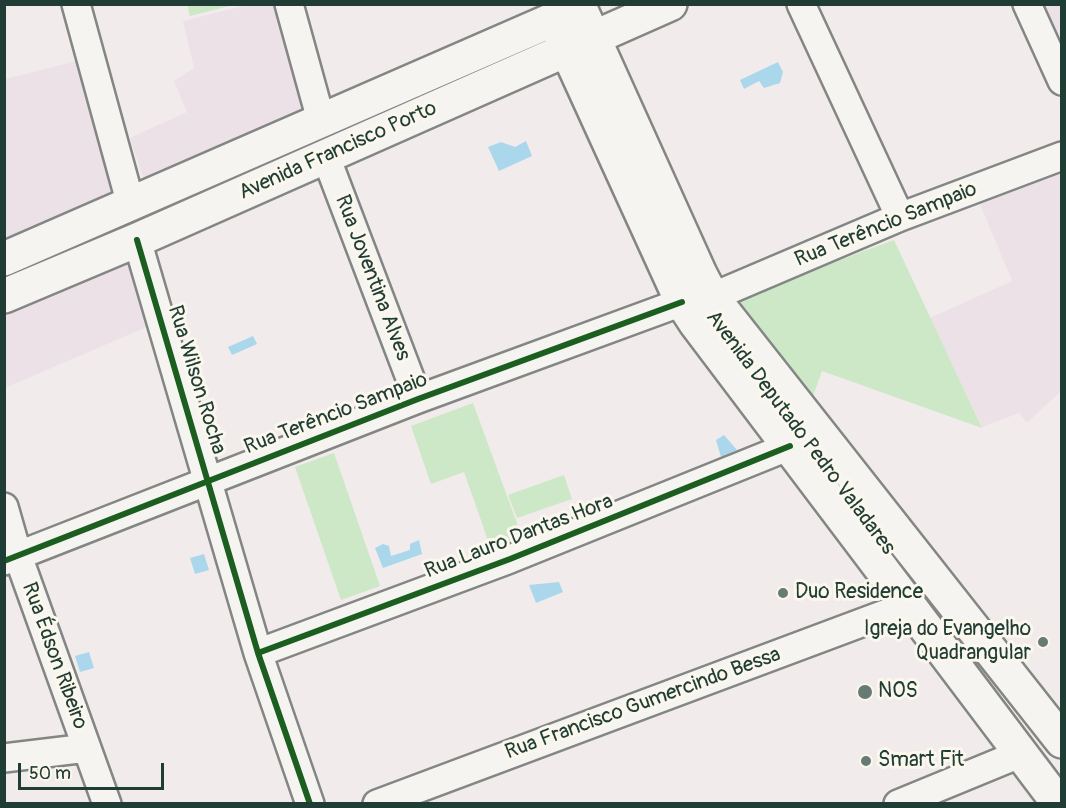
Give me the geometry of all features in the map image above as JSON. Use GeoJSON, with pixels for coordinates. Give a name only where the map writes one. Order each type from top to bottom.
{"type":"FeatureCollection","features":[{"type":"Feature","properties":{"kind":"main road","name":"Avenida Francisco Porto"},"geometry":{"type":"LineString","coordinates":[[4,296],[327,157],[670,4]]}},
{"type":"Feature","properties":{"kind":"main road","name":"Avenida Francisco Porto"},"geometry":{"type":"LineString","coordinates":[[4,259],[131,205],[570,8]]}},
{"type":"Feature","properties":{"kind":"main road","name":"Avenida Deputado Pedro Valadares"},"geometry":{"type":"LineString","coordinates":[[570,8],[581,44],[697,299],[790,446],[1059,804]]}},
{"type":"Feature","properties":{"kind":"main road","name":"Avenida Deputado Pedro Valadares"},"geometry":{"type":"LineString","coordinates":[[697,299],[1018,684],[1062,741]]}},
{"type":"Feature","properties":{"kind":"main road"},"geometry":{"type":"LineString","coordinates":[[983,703],[994,704],[1002,701],[1018,684]]}},
{"type":"Feature","properties":{"kind":"street"},"geometry":{"type":"LineString","coordinates":[[76,4],[131,205]]}},
{"type":"Feature","properties":{"kind":"street"},"geometry":{"type":"LineString","coordinates":[[289,4],[321,120]]}},
{"type":"Feature","properties":{"kind":"street"},"geometry":{"type":"LineString","coordinates":[[801,4],[900,216]]}},
{"type":"Feature","properties":{"kind":"street"},"geometry":{"type":"LineString","coordinates":[[1027,4],[1062,81]]}},
{"type":"Feature","properties":{"kind":"street","name":"Rua Terêncio Sampaio"},"geometry":{"type":"LineString","coordinates":[[11,559],[418,399],[697,299],[900,216],[1062,156]]}},
{"type":"Feature","properties":{"kind":"street","name":"Rua Joventina Alves"},"geometry":{"type":"LineString","coordinates":[[327,157],[418,399]]}},
{"type":"Feature","properties":{"kind":"street","name":"Rua Wilson Rocha"},"geometry":{"type":"LineString","coordinates":[[137,240],[258,653],[310,804]]}},
{"type":"Feature","properties":{"kind":"street","name":"Rua Lauro Dantas Hora"},"geometry":{"type":"LineString","coordinates":[[258,653],[510,560],[790,446]]}},
{"type":"Feature","properties":{"kind":"street","name":"Rua Édson Ribeiro"},"geometry":{"type":"LineString","coordinates":[[4,507],[11,559],[87,748],[107,804]]}},
{"type":"Feature","properties":{"kind":"street","name":"Rua Francisco Gumercindo Bessa"},"geometry":{"type":"LineString","coordinates":[[377,804],[909,605]]}},
{"type":"Feature","properties":{"kind":"street"},"geometry":{"type":"LineString","coordinates":[[4,758],[87,748]]}},
{"type":"Feature","properties":{"kind":"street"},"geometry":{"type":"LineString","coordinates":[[898,804],[1022,753]]}},
{"type":"Feature","properties":{"kind":"shaded area"},"geometry":{"type":"Polygon","coordinates":[[[247,5],[283,5],[308,111],[144,180],[130,138],[187,112],[174,81],[194,68],[183,21],[247,5]]]}},
{"type":"Feature","properties":{"kind":"shaded area"},"geometry":{"type":"Polygon","coordinates":[[[1043,5],[1061,5],[1061,45],[1043,5]]]}},
{"type":"Feature","properties":{"kind":"shaded area"},"geometry":{"type":"Polygon","coordinates":[[[76,61],[116,195],[5,241],[5,79],[76,61]]]}},
{"type":"Feature","properties":{"kind":"shaded area"},"geometry":{"type":"Polygon","coordinates":[[[1061,173],[1061,391],[1027,423],[1019,413],[982,427],[930,318],[1012,281],[980,204],[1061,173]]]}},
{"type":"Feature","properties":{"kind":"shaded area"},"geometry":{"type":"Polygon","coordinates":[[[128,256],[149,326],[5,388],[5,310],[128,256]]]}},
{"type":"Feature","properties":{"kind":"green space"},"geometry":{"type":"Polygon","coordinates":[[[187,4],[233,4],[233,5],[190,16],[187,4]]]}},
{"type":"Feature","properties":{"kind":"green space"},"geometry":{"type":"Polygon","coordinates":[[[894,240],[982,428],[822,371],[811,402],[732,300],[894,240]]]}},
{"type":"Feature","properties":{"kind":"green space"},"geometry":{"type":"Polygon","coordinates":[[[473,403],[522,537],[491,549],[464,472],[431,484],[411,426],[473,403]]]}},
{"type":"Feature","properties":{"kind":"green space"},"geometry":{"type":"Polygon","coordinates":[[[334,453],[380,586],[341,600],[295,467],[334,453]]]}},
{"type":"Feature","properties":{"kind":"green space"},"geometry":{"type":"Polygon","coordinates":[[[564,475],[572,499],[517,518],[508,495],[564,475]]]}},
{"type":"Feature","properties":{"kind":"water"},"geometry":{"type":"Polygon","coordinates":[[[778,62],[783,72],[780,83],[764,88],[759,81],[744,89],[740,80],[778,62]]]}},
{"type":"Feature","properties":{"kind":"water"},"geometry":{"type":"Polygon","coordinates":[[[526,141],[532,156],[499,171],[488,147],[501,142],[515,147],[526,141]]]}},
{"type":"Feature","properties":{"kind":"water"},"geometry":{"type":"Polygon","coordinates":[[[253,336],[257,344],[232,355],[228,347],[253,336]]]}},
{"type":"Feature","properties":{"kind":"water"},"geometry":{"type":"Polygon","coordinates":[[[724,435],[737,450],[721,457],[716,440],[724,435]]]}},
{"type":"Feature","properties":{"kind":"water"},"geometry":{"type":"Polygon","coordinates":[[[419,540],[422,554],[383,568],[375,548],[383,544],[389,546],[391,556],[410,550],[410,544],[419,540]]]}},
{"type":"Feature","properties":{"kind":"water"},"geometry":{"type":"Polygon","coordinates":[[[204,554],[209,570],[195,574],[190,558],[204,554]]]}},
{"type":"Feature","properties":{"kind":"water"},"geometry":{"type":"Polygon","coordinates":[[[559,582],[563,592],[536,603],[529,585],[559,582]]]}},
{"type":"Feature","properties":{"kind":"water"},"geometry":{"type":"Polygon","coordinates":[[[89,652],[94,668],[80,672],[75,656],[89,652]]]}},
{"type":"Feature","properties":{"kind":"cycle path"},"geometry":{"type":"LineString","coordinates":[[137,240],[258,653],[310,804]]}},
{"type":"Feature","properties":{"kind":"cycle path"},"geometry":{"type":"LineString","coordinates":[[4,561],[418,399],[682,302]]}},
{"type":"Feature","properties":{"kind":"cycle path"},"geometry":{"type":"LineString","coordinates":[[258,653],[510,559],[790,446]]}},
{"type":"Feature","properties":{"kind":"place","name":"Duo Residence"},"geometry":{"type":"Point","coordinates":[783,593]}},
{"type":"Feature","properties":{"kind":"place","name":"Igreja do Evangelho Quadrangular"},"geometry":{"type":"Point","coordinates":[1043,642]}},
{"type":"Feature","properties":{"kind":"place","name":"NOS"},"geometry":{"type":"Point","coordinates":[865,692]}},
{"type":"Feature","properties":{"kind":"place","name":"Smart Fit"},"geometry":{"type":"Point","coordinates":[866,761]}}]}
